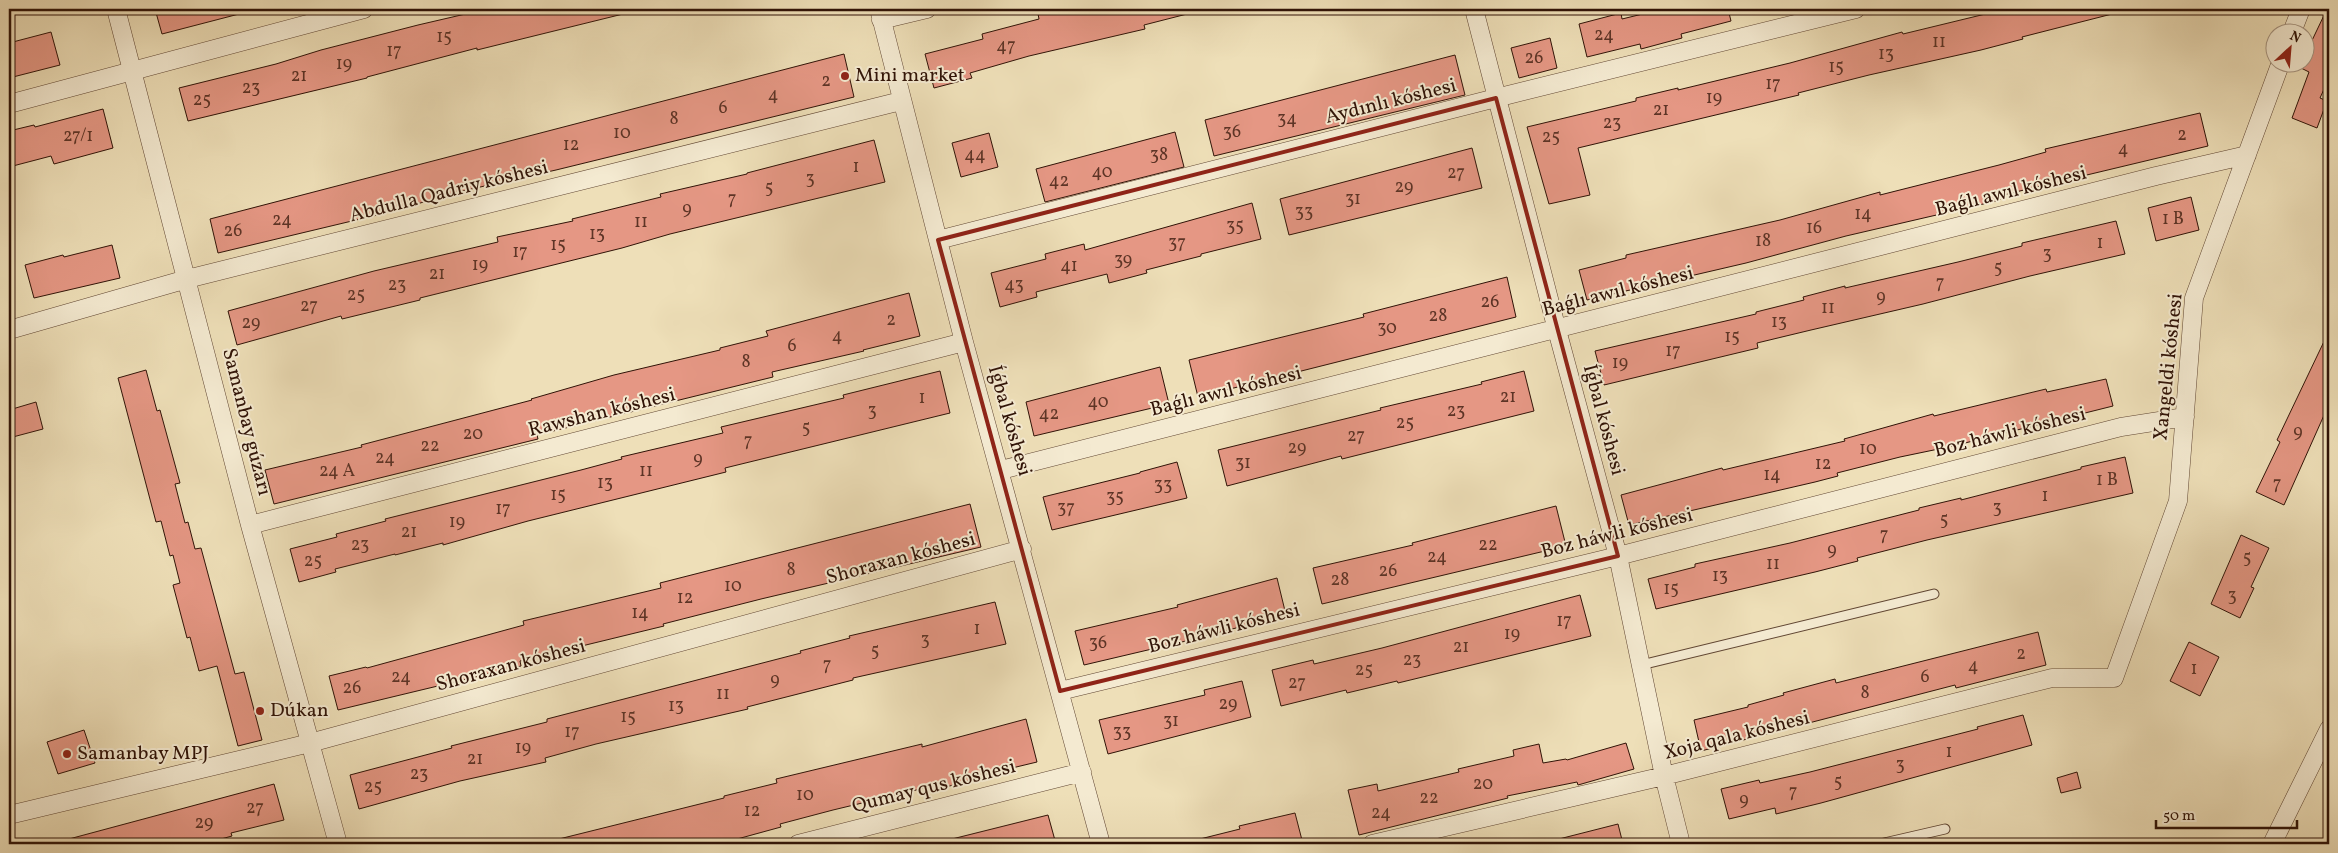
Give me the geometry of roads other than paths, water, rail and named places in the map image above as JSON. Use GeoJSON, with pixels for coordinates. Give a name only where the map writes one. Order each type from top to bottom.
{"type":"FeatureCollection","features":[{"type":"Feature","properties":{"kind":"street","name":"Samanbay gúzarı"},"geometry":{"type":"LineString","coordinates":[[116,9],[250,525],[338,844]]}},
{"type":"Feature","properties":{"kind":"street"},"geometry":{"type":"LineString","coordinates":[[9,104],[364,9]]}},
{"type":"Feature","properties":{"kind":"street"},"geometry":{"type":"LineString","coordinates":[[880,15],[928,9]]}},
{"type":"Feature","properties":{"kind":"street","name":"Íǵbal kóshesi"},"geometry":{"type":"LineString","coordinates":[[1474,9],[1618,556],[1664,776],[1681,844]]}},
{"type":"Feature","properties":{"kind":"street","name":"Aydınlı kóshesi"},"geometry":{"type":"LineString","coordinates":[[938,240],[1496,98],[1856,9]]}},
{"type":"Feature","properties":{"kind":"street"},"geometry":{"type":"LineString","coordinates":[[2296,22],[2301,9]]}},
{"type":"Feature","properties":{"kind":"street","name":"Íǵbal kóshesi"},"geometry":{"type":"LineString","coordinates":[[880,15],[964,342],[1001,470],[1101,844]]}},
{"type":"Feature","properties":{"kind":"street","name":"Xangeldi kóshesi"},"geometry":{"type":"LineString","coordinates":[[2114,678],[2178,501],[2194,298],[2277,72]]}},
{"type":"Feature","properties":{"kind":"street","name":"Abdulla Qadriy kóshesi"},"geometry":{"type":"LineString","coordinates":[[9,330],[187,278],[901,101]]}},
{"type":"Feature","properties":{"kind":"street","name":"Baǵlı awıl kóshesi"},"geometry":{"type":"LineString","coordinates":[[1001,470],[2156,176],[2247,155]]}},
{"type":"Feature","properties":{"kind":"street","name":"Rawshan kóshesi"},"geometry":{"type":"LineString","coordinates":[[250,525],[964,342]]}},
{"type":"Feature","properties":{"kind":"street","name":"Boz háwli kóshesi"},"geometry":{"type":"LineString","coordinates":[[1060,691],[1618,556],[2121,426],[2185,416]]}},
{"type":"Feature","properties":{"kind":"street","name":"Shoraxan kóshesi"},"geometry":{"type":"LineString","coordinates":[[9,815],[310,743],[1022,549]]}},
{"type":"Feature","properties":{"kind":"street","name":"Xoja qala kóshesi"},"geometry":{"type":"LineString","coordinates":[[1372,844],[1664,776],[2052,678],[2114,678]]}},
{"type":"Feature","properties":{"kind":"street"},"geometry":{"type":"LineString","coordinates":[[2272,844],[2329,729]]}},
{"type":"Feature","properties":{"kind":"street","name":"Qumay qus kóshesi"},"geometry":{"type":"LineString","coordinates":[[798,844],[1082,772]]}},
{"type":"Feature","properties":{"kind":"lane"},"geometry":{"type":"LineString","coordinates":[[1641,665],[1934,594]]}},
{"type":"Feature","properties":{"kind":"lane"},"geometry":{"type":"LineString","coordinates":[[1880,844],[1945,829]]}},
{"type":"Feature","properties":{"kind":"place","name":"Mini market"},"geometry":{"type":"Point","coordinates":[845,76]}},
{"type":"Feature","properties":{"kind":"place","name":"Dúkan"},"geometry":{"type":"Point","coordinates":[260,711]}},
{"type":"Feature","properties":{"kind":"place","name":"Samanbay MPJ"},"geometry":{"type":"Point","coordinates":[67,754]}}]}
